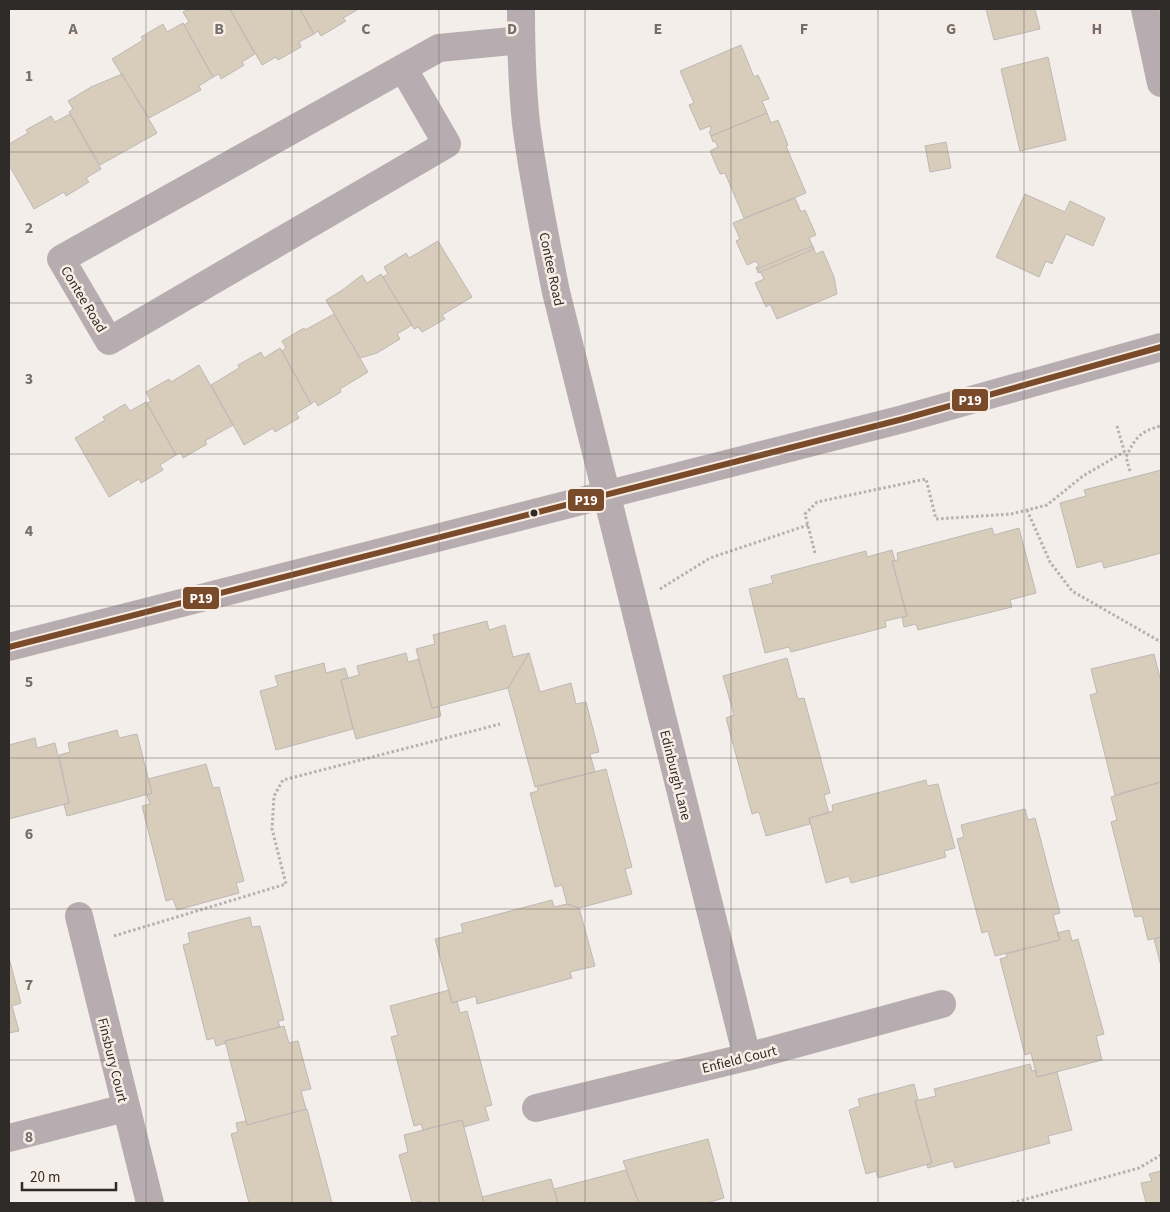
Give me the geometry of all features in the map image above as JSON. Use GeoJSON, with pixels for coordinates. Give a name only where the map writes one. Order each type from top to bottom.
{"type":"FeatureCollection","features":[{"type":"Feature","properties":{"kind":"street","name":"Contee Road"},"geometry":{"type":"LineString","coordinates":[[521,9],[526,122],[540,212],[556,292],[606,493]]}},
{"type":"Feature","properties":{"kind":"street"},"geometry":{"type":"LineString","coordinates":[[1145,9],[1161,83]]}},
{"type":"Feature","properties":{"kind":"street","name":"Contee Road"},"geometry":{"type":"LineString","coordinates":[[402,68],[447,144],[109,341],[61,259],[402,68],[439,48],[521,40]]}},
{"type":"Feature","properties":{"kind":"street"},"geometry":{"type":"LineString","coordinates":[[9,647],[903,418],[1161,348]]}},
{"type":"Feature","properties":{"kind":"street","name":"Edinburgh Lane"},"geometry":{"type":"LineString","coordinates":[[606,493],[747,1057]]}},
{"type":"Feature","properties":{"kind":"street","name":"Finsbury Court"},"geometry":{"type":"LineString","coordinates":[[79,916],[150,1203]]}},
{"type":"Feature","properties":{"kind":"street","name":"Enfield Court"},"geometry":{"type":"LineString","coordinates":[[536,1108],[747,1057],[942,1004]]}},
{"type":"Feature","properties":{"kind":"street"},"geometry":{"type":"LineString","coordinates":[[9,1138],[125,1108]]}},
{"type":"Feature","properties":{"kind":"path"},"geometry":{"type":"LineString","coordinates":[[1117,426],[1130,471]]}},
{"type":"Feature","properties":{"kind":"path"},"geometry":{"type":"LineString","coordinates":[[1126,457],[1133,442],[1146,430],[1161,426]]}},
{"type":"Feature","properties":{"kind":"path"},"geometry":{"type":"LineString","coordinates":[[815,553],[805,514],[817,502],[926,479],[936,519],[1011,514],[1047,505],[1083,476],[1124,452]]}},
{"type":"Feature","properties":{"kind":"path"},"geometry":{"type":"LineString","coordinates":[[1027,510],[1050,562],[1072,592],[1161,642]]}},
{"type":"Feature","properties":{"kind":"path"},"geometry":{"type":"LineString","coordinates":[[634,604],[710,558],[808,525]]}},
{"type":"Feature","properties":{"kind":"path"},"geometry":{"type":"LineString","coordinates":[[85,944],[152,926],[286,884],[272,829],[274,796],[283,780],[500,724]]}},
{"type":"Feature","properties":{"kind":"path"},"geometry":{"type":"LineString","coordinates":[[1012,1203],[1139,1168],[1161,1155]]}},
{"type":"Feature","properties":{"kind":"building"},"geometry":{"type":"Polygon","coordinates":[[[189,9],[230,9],[255,54],[242,62],[244,65],[221,79],[219,74],[213,77],[184,25],[189,22],[183,12],[189,9]]]}},
{"type":"Feature","properties":{"kind":"building"},"geometry":{"type":"Polygon","coordinates":[[[230,9],[300,9],[314,34],[299,42],[301,47],[278,60],[276,57],[262,65],[230,9]]]}},
{"type":"Feature","properties":{"kind":"building"},"geometry":{"type":"Polygon","coordinates":[[[300,9],[357,10],[343,18],[346,21],[321,36],[318,31],[314,34],[300,9]]]}},
{"type":"Feature","properties":{"kind":"building"},"geometry":{"type":"Polygon","coordinates":[[[986,9],[1035,9],[1040,29],[994,40],[986,9]]]}},
{"type":"Feature","properties":{"kind":"building"},"geometry":{"type":"Polygon","coordinates":[[[183,23],[213,77],[199,86],[201,90],[149,118],[112,59],[143,40],[141,37],[163,24],[167,32],[183,23]]]}},
{"type":"Feature","properties":{"kind":"building"},"geometry":{"type":"Polygon","coordinates":[[[741,45],[754,77],[758,75],[769,99],[762,101],[767,113],[711,136],[709,132],[711,130],[710,126],[700,130],[689,105],[694,103],[680,71],[741,45]]]}},
{"type":"Feature","properties":{"kind":"building"},"geometry":{"type":"Polygon","coordinates":[[[1048,57],[1066,140],[1020,151],[1001,69],[1048,57]]]}},
{"type":"Feature","properties":{"kind":"building"},"geometry":{"type":"Polygon","coordinates":[[[122,74],[157,133],[100,165],[69,112],[73,109],[68,101],[91,87],[122,74]]]}},
{"type":"Feature","properties":{"kind":"building"},"geometry":{"type":"Polygon","coordinates":[[[767,113],[771,123],[778,120],[788,145],[786,146],[806,193],[744,218],[725,173],[720,174],[710,151],[718,147],[715,141],[713,142],[711,136],[767,113]]]}},
{"type":"Feature","properties":{"kind":"building"},"geometry":{"type":"Polygon","coordinates":[[[70,114],[101,169],[86,178],[89,182],[66,196],[64,192],[34,209],[9,165],[9,144],[28,133],[26,130],[51,116],[55,122],[70,114]]]}},
{"type":"Feature","properties":{"kind":"building"},"geometry":{"type":"Polygon","coordinates":[[[946,142],[951,168],[930,172],[925,146],[946,142]]]}},
{"type":"Feature","properties":{"kind":"building"},"geometry":{"type":"Polygon","coordinates":[[[1025,194],[1065,212],[1070,201],[1105,218],[1093,246],[1066,234],[1052,264],[1046,261],[1039,277],[996,257],[1025,194]]]}},
{"type":"Feature","properties":{"kind":"building"},"geometry":{"type":"Polygon","coordinates":[[[795,198],[801,212],[805,210],[816,235],[809,238],[814,249],[758,273],[756,267],[759,266],[756,261],[747,265],[736,241],[740,239],[733,223],[795,198]]]}},
{"type":"Feature","properties":{"kind":"building"},"geometry":{"type":"Polygon","coordinates":[[[438,241],[472,297],[442,315],[445,319],[422,332],[418,327],[414,329],[383,277],[388,274],[384,267],[406,253],[409,258],[438,241]]]}},
{"type":"Feature","properties":{"kind":"building"},"geometry":{"type":"Polygon","coordinates":[[[812,246],[816,254],[823,251],[834,277],[837,294],[777,319],[770,304],[766,307],[755,283],[764,279],[757,269],[812,246]]]}},
{"type":"Feature","properties":{"kind":"building"},"geometry":{"type":"Polygon","coordinates":[[[381,274],[412,325],[397,334],[400,339],[377,353],[360,358],[326,300],[362,275],[367,283],[381,274]]]}},
{"type":"Feature","properties":{"kind":"building"},"geometry":{"type":"Polygon","coordinates":[[[334,314],[368,372],[340,389],[341,392],[318,406],[315,401],[311,404],[282,351],[286,348],[282,341],[334,314]]]}},
{"type":"Feature","properties":{"kind":"building"},"geometry":{"type":"Polygon","coordinates":[[[280,348],[311,404],[296,413],[299,418],[275,432],[273,428],[244,445],[211,385],[239,368],[238,365],[261,352],[264,358],[280,348]]]}},
{"type":"Feature","properties":{"kind":"building"},"geometry":{"type":"Polygon","coordinates":[[[199,365],[233,425],[205,441],[207,444],[183,458],[181,453],[176,455],[147,403],[151,401],[146,392],[169,379],[171,382],[199,365]]]}},
{"type":"Feature","properties":{"kind":"building"},"geometry":{"type":"Polygon","coordinates":[[[146,402],[176,455],[160,465],[163,470],[141,483],[139,479],[109,497],[75,438],[105,420],[103,417],[125,404],[130,411],[146,402]]]}},
{"type":"Feature","properties":{"kind":"building"},"geometry":{"type":"Polygon","coordinates":[[[1161,470],[1161,553],[1104,568],[1102,561],[1077,568],[1060,503],[1086,496],[1084,490],[1161,470]]]}},
{"type":"Feature","properties":{"kind":"building"},"geometry":{"type":"Polygon","coordinates":[[[992,528],[994,535],[1019,528],[1036,593],[1010,600],[1012,607],[918,630],[916,624],[904,627],[902,617],[907,616],[892,561],[898,560],[897,553],[992,528]]]}},
{"type":"Feature","properties":{"kind":"building"},"geometry":{"type":"Polygon","coordinates":[[[892,550],[895,561],[892,561],[907,616],[885,621],[886,627],[791,652],[789,647],[765,653],[749,589],[773,583],[771,576],[866,551],[867,557],[892,550]]]}},
{"type":"Feature","properties":{"kind":"building"},"geometry":{"type":"Polygon","coordinates":[[[487,621],[489,630],[505,625],[513,657],[529,653],[508,688],[432,708],[416,649],[435,644],[433,635],[487,621]]]}},
{"type":"Feature","properties":{"kind":"building"},"geometry":{"type":"Polygon","coordinates":[[[406,653],[408,662],[419,659],[432,708],[439,707],[441,716],[356,739],[341,680],[359,675],[357,666],[406,653]]]}},
{"type":"Feature","properties":{"kind":"building"},"geometry":{"type":"Polygon","coordinates":[[[529,653],[540,692],[571,683],[576,704],[586,702],[599,752],[590,754],[595,772],[535,787],[508,688],[529,653]]]}},
{"type":"Feature","properties":{"kind":"building"},"geometry":{"type":"Polygon","coordinates":[[[1154,654],[1161,677],[1161,782],[1115,795],[1090,695],[1097,693],[1091,669],[1154,654]]]}},
{"type":"Feature","properties":{"kind":"building"},"geometry":{"type":"Polygon","coordinates":[[[787,658],[798,699],[804,698],[830,793],[824,795],[829,813],[809,818],[810,824],[766,836],[759,812],[752,814],[726,718],[734,715],[723,676],[787,658]]]}},
{"type":"Feature","properties":{"kind":"building"},"geometry":{"type":"Polygon","coordinates":[[[324,663],[326,673],[345,668],[348,678],[341,680],[353,729],[276,750],[260,691],[278,686],[275,676],[324,663]]]}},
{"type":"Feature","properties":{"kind":"building"},"geometry":{"type":"Polygon","coordinates":[[[117,730],[119,738],[137,734],[152,793],[67,816],[64,805],[69,803],[59,755],[70,752],[68,743],[117,730]]]}},
{"type":"Feature","properties":{"kind":"building"},"geometry":{"type":"Polygon","coordinates":[[[35,738],[37,748],[55,743],[69,803],[9,819],[9,745],[35,738]]]}},
{"type":"Feature","properties":{"kind":"building"},"geometry":{"type":"Polygon","coordinates":[[[206,764],[213,788],[219,787],[244,881],[236,883],[239,893],[177,910],[173,899],[166,901],[142,806],[150,804],[147,795],[152,793],[148,779],[206,764]]]}},
{"type":"Feature","properties":{"kind":"building"},"geometry":{"type":"Polygon","coordinates":[[[606,769],[632,867],[625,869],[632,894],[579,908],[567,904],[562,885],[555,887],[530,793],[538,791],[537,786],[606,769]]]}},
{"type":"Feature","properties":{"kind":"building"},"geometry":{"type":"Polygon","coordinates":[[[926,780],[927,786],[938,784],[955,848],[944,851],[946,857],[851,883],[849,876],[826,883],[809,818],[833,811],[832,805],[926,780]]]}},
{"type":"Feature","properties":{"kind":"building"},"geometry":{"type":"Polygon","coordinates":[[[1161,782],[1161,937],[1148,940],[1142,916],[1135,917],[1111,822],[1117,820],[1111,797],[1161,782]]]}},
{"type":"Feature","properties":{"kind":"building"},"geometry":{"type":"Polygon","coordinates":[[[1025,809],[1028,820],[1035,818],[1060,913],[1053,915],[1060,940],[995,956],[988,931],[982,933],[957,839],[964,837],[961,825],[1025,809]]]}},
{"type":"Feature","properties":{"kind":"building"},"geometry":{"type":"Polygon","coordinates":[[[552,900],[554,907],[567,904],[579,908],[595,966],[570,972],[572,978],[477,1004],[476,996],[452,1003],[435,939],[463,932],[461,924],[552,900]]]}},
{"type":"Feature","properties":{"kind":"building"},"geometry":{"type":"Polygon","coordinates":[[[250,917],[252,927],[260,926],[284,1020],[278,1021],[280,1027],[225,1041],[226,1043],[216,1046],[214,1038],[207,1040],[183,945],[190,943],[188,933],[250,917]]]}},
{"type":"Feature","properties":{"kind":"building"},"geometry":{"type":"Polygon","coordinates":[[[1069,930],[1072,941],[1078,939],[1104,1034],[1096,1036],[1102,1060],[1037,1077],[1031,1053],[1025,1055],[1000,959],[1007,957],[1006,954],[1060,940],[1057,933],[1069,930]]]}},
{"type":"Feature","properties":{"kind":"building"},"geometry":{"type":"Polygon","coordinates":[[[1161,937],[1161,966],[1154,939],[1161,937]]]}},
{"type":"Feature","properties":{"kind":"building"},"geometry":{"type":"Polygon","coordinates":[[[9,958],[21,1003],[12,1006],[19,1031],[9,1033],[9,958]]]}},
{"type":"Feature","properties":{"kind":"building"},"geometry":{"type":"Polygon","coordinates":[[[449,990],[452,1003],[457,1001],[460,1013],[467,1011],[492,1105],[485,1107],[489,1120],[464,1127],[462,1120],[423,1130],[421,1124],[414,1126],[391,1037],[398,1035],[390,1006],[449,990]]]}},
{"type":"Feature","properties":{"kind":"building"},"geometry":{"type":"Polygon","coordinates":[[[284,1026],[289,1043],[298,1041],[311,1089],[301,1091],[306,1109],[247,1125],[225,1041],[284,1026]]]}},
{"type":"Feature","properties":{"kind":"building"},"geometry":{"type":"Polygon","coordinates":[[[1030,1064],[1032,1071],[1036,1070],[1037,1077],[1057,1072],[1072,1130],[1048,1136],[1050,1143],[955,1168],[953,1161],[928,1168],[927,1165],[932,1163],[915,1101],[936,1096],[934,1089],[1030,1064]]]}},
{"type":"Feature","properties":{"kind":"building"},"geometry":{"type":"Polygon","coordinates":[[[914,1084],[918,1100],[915,1101],[932,1163],[878,1178],[876,1171],[866,1174],[849,1110],[860,1106],[858,1099],[914,1084]]]}},
{"type":"Feature","properties":{"kind":"building"},"geometry":{"type":"Polygon","coordinates":[[[307,1109],[332,1203],[249,1203],[231,1134],[238,1132],[236,1123],[246,1121],[247,1125],[307,1109]]]}},
{"type":"Feature","properties":{"kind":"building"},"geometry":{"type":"Polygon","coordinates":[[[462,1120],[484,1203],[422,1203],[421,1201],[412,1203],[399,1155],[408,1152],[404,1135],[462,1120]]]}},
{"type":"Feature","properties":{"kind":"building"},"geometry":{"type":"Polygon","coordinates":[[[708,1139],[724,1198],[706,1203],[639,1203],[623,1161],[708,1139]]]}},
{"type":"Feature","properties":{"kind":"building"},"geometry":{"type":"Polygon","coordinates":[[[626,1170],[639,1203],[558,1203],[554,1189],[626,1170]]]}},
{"type":"Feature","properties":{"kind":"building"},"geometry":{"type":"Polygon","coordinates":[[[1161,1171],[1161,1203],[1146,1203],[1141,1183],[1152,1181],[1149,1174],[1161,1171]]]}},
{"type":"Feature","properties":{"kind":"building"},"geometry":{"type":"Polygon","coordinates":[[[551,1179],[558,1203],[484,1203],[482,1197],[551,1179]]]}},
{"type":"Feature","properties":{"kind":"transit line","name":"P19"},"geometry":{"type":"LineString","coordinates":[[9,647],[903,419],[1161,347]]}}]}
